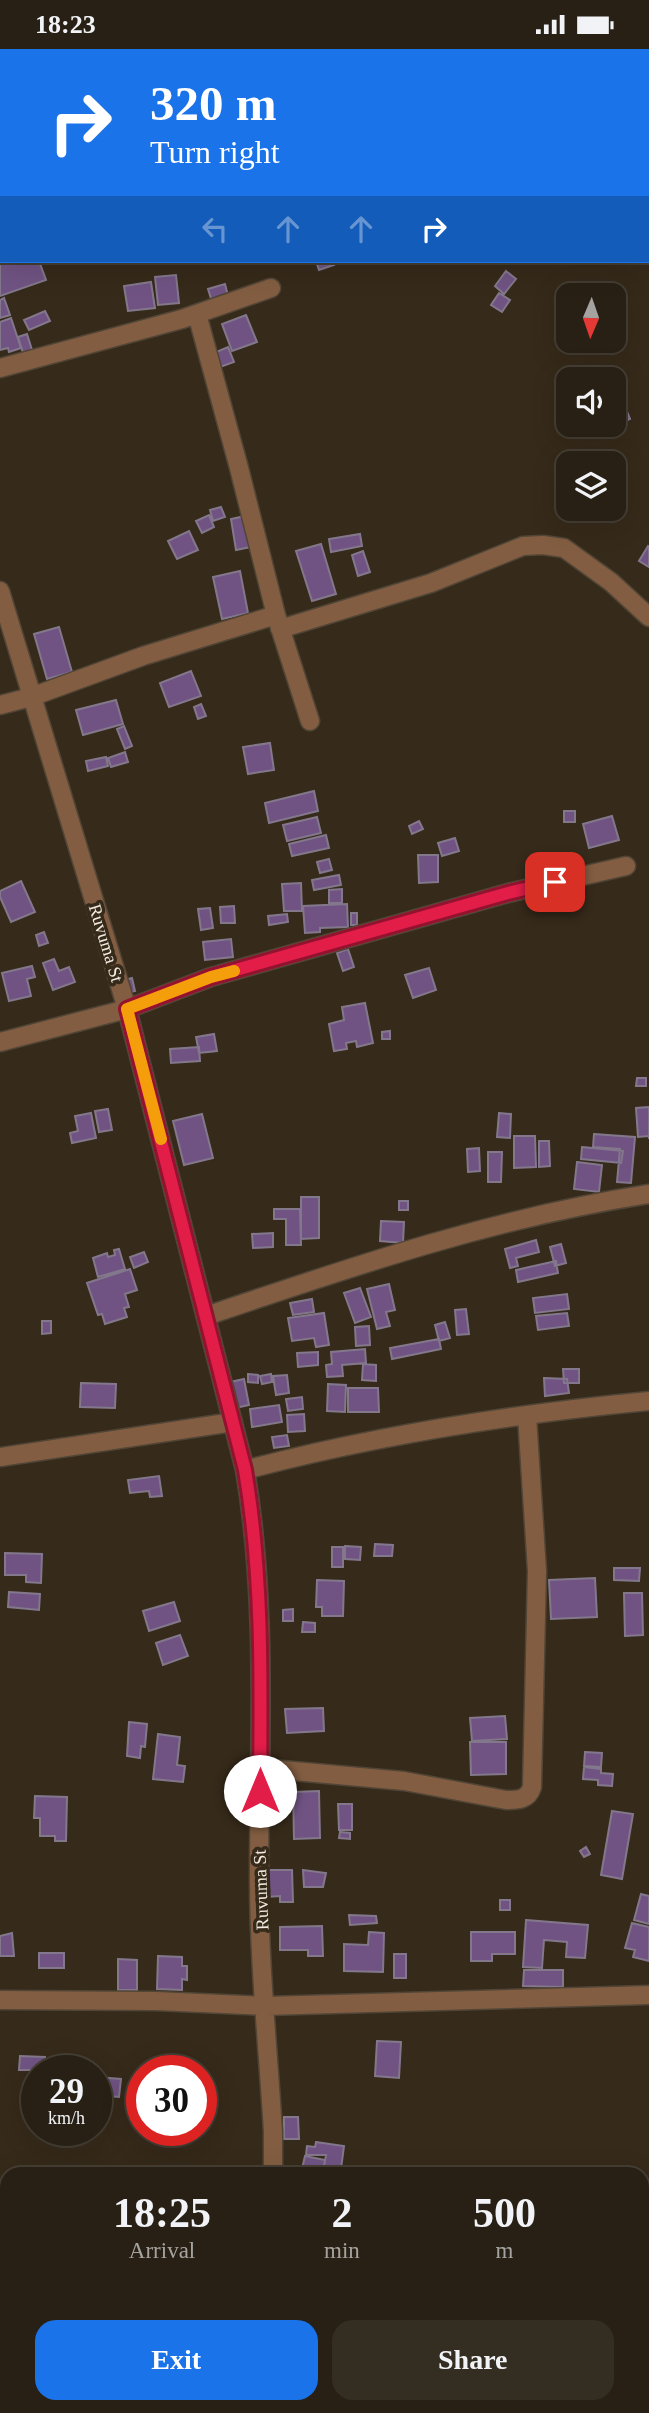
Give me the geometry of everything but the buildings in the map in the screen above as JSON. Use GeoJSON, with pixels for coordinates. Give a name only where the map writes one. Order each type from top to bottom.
{"type":"FeatureCollection","features":[{"type":"Feature","properties":{"kind":"street"},"geometry":{"type":"LineString","coordinates":[[0,368],[197,314],[271,288]]}},
{"type":"Feature","properties":{"kind":"street"},"geometry":{"type":"LineString","coordinates":[[197,314],[278,622],[310,721]]}},
{"type":"Feature","properties":{"kind":"street"},"geometry":{"type":"LineString","coordinates":[[0,705],[31,698],[143,656],[431,583],[523,546],[564,548],[611,582],[649,617]]}},
{"type":"Feature","properties":{"kind":"street","name":"Ruvuma St"},"geometry":{"type":"LineString","coordinates":[[0,591],[127,1009],[245,1470],[252,1511],[260,1621],[259,1882],[273,2167]]}},
{"type":"Feature","properties":{"kind":"street"},"geometry":{"type":"LineString","coordinates":[[0,1042],[127,1009],[211,977],[508,893],[626,866]]}},
{"type":"Feature","properties":{"kind":"street"},"geometry":{"type":"LineString","coordinates":[[206,1315],[391,1254],[490,1226],[587,1204],[649,1194]]}},
{"type":"Feature","properties":{"kind":"street"},"geometry":{"type":"LineString","coordinates":[[245,1470],[329,1448],[527,1416],[649,1401]]}},
{"type":"Feature","properties":{"kind":"street"},"geometry":{"type":"LineString","coordinates":[[260,1768],[404,1781],[506,1800],[522,1799],[529,1794],[532,1787],[537,1571],[527,1416]]}},
{"type":"Feature","properties":{"kind":"street"},"geometry":{"type":"LineString","coordinates":[[0,1457],[233,1422]]}},
{"type":"Feature","properties":{"kind":"street"},"geometry":{"type":"LineString","coordinates":[[0,2000],[156,2001],[266,2006],[649,1994]]}},
{"type":"Feature","properties":{"kind":"slow traffic"},"geometry":{"type":"LineString","coordinates":[[161,1139],[127,1009],[234,971]]}},
{"type":"Feature","properties":{"kind":"route"},"geometry":{"type":"LineString","coordinates":[[260,1791],[260,1621],[252,1511],[245,1470],[127,1009],[211,977],[555,882]]}}]}
